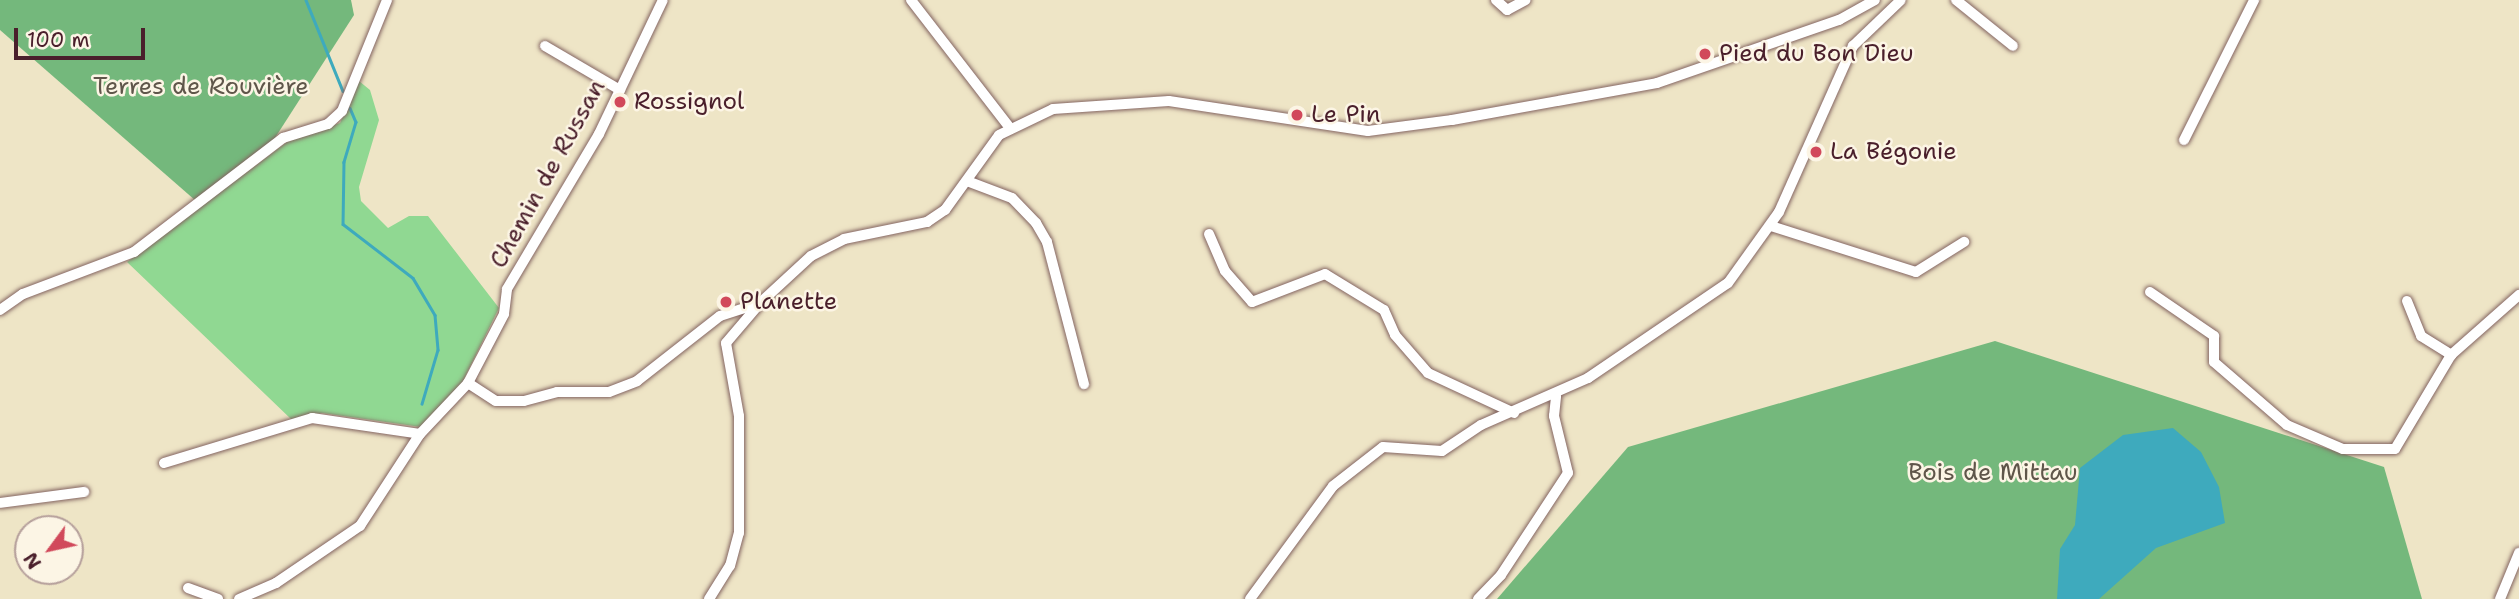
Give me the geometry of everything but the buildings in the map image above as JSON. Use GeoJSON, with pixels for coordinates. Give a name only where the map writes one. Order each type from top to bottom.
{"type":"FeatureCollection","features":[{"type":"Feature","properties":{"kind":"street"},"geometry":{"type":"LineString","coordinates":[[0,310],[23,294],[134,252],[284,138],[334,119],[387,0]]}},
{"type":"Feature","properties":{"kind":"street","name":"Chemin de Russan"},"geometry":{"type":"LineString","coordinates":[[239,599],[276,583],[360,526],[420,434],[468,383],[505,314],[507,289],[620,90],[663,0]]}},
{"type":"Feature","properties":{"kind":"street"},"geometry":{"type":"LineString","coordinates":[[911,0],[1010,128]]}},
{"type":"Feature","properties":{"kind":"street"},"geometry":{"type":"LineString","coordinates":[[1496,0],[1507,10],[1526,0]]}},
{"type":"Feature","properties":{"kind":"street"},"geometry":{"type":"LineString","coordinates":[[709,599],[730,566],[739,533],[739,416],[726,343],[760,303],[805,261],[844,239],[927,222],[953,204],[983,150],[1010,128],[1074,104],[1145,100],[1368,131],[1537,108],[1657,83],[1839,20],[1875,0]]}},
{"type":"Feature","properties":{"kind":"street"},"geometry":{"type":"LineString","coordinates":[[1250,599],[1333,486],[1383,447],[1442,451],[1514,413],[1556,396],[1728,283],[1771,226],[1853,46],[1901,0]]}},
{"type":"Feature","properties":{"kind":"street"},"geometry":{"type":"LineString","coordinates":[[1956,0],[2013,46]]}},
{"type":"Feature","properties":{"kind":"street"},"geometry":{"type":"LineString","coordinates":[[2184,140],[2254,0]]}},
{"type":"Feature","properties":{"kind":"street"},"geometry":{"type":"LineString","coordinates":[[545,46],[620,90]]}},
{"type":"Feature","properties":{"kind":"street"},"geometry":{"type":"LineString","coordinates":[[967,181],[1012,198],[1036,223],[1047,242],[1084,384]]}},
{"type":"Feature","properties":{"kind":"street"},"geometry":{"type":"LineString","coordinates":[[1771,226],[1916,272],[1964,242]]}},
{"type":"Feature","properties":{"kind":"street"},"geometry":{"type":"LineString","coordinates":[[1209,234],[1225,271],[1252,302],[1325,274],[1384,310],[1395,335],[1428,373],[1514,413]]}},
{"type":"Feature","properties":{"kind":"street"},"geometry":{"type":"LineString","coordinates":[[2150,292],[2214,336],[2214,362],[2287,425],[2343,449],[2395,449],[2451,355],[2519,295]]}},
{"type":"Feature","properties":{"kind":"street"},"geometry":{"type":"LineString","coordinates":[[2407,301],[2421,336],[2451,355]]}},
{"type":"Feature","properties":{"kind":"street"},"geometry":{"type":"LineString","coordinates":[[468,383],[496,401],[609,392],[687,347],[720,316],[760,303]]}},
{"type":"Feature","properties":{"kind":"street"},"geometry":{"type":"LineString","coordinates":[[1478,599],[1569,473],[1554,416],[1556,396]]}},
{"type":"Feature","properties":{"kind":"street"},"geometry":{"type":"LineString","coordinates":[[164,463],[312,418],[420,434]]}},
{"type":"Feature","properties":{"kind":"street"},"geometry":{"type":"LineString","coordinates":[[0,503],[84,492]]}},
{"type":"Feature","properties":{"kind":"street"},"geometry":{"type":"LineString","coordinates":[[2500,599],[2519,553]]}},
{"type":"Feature","properties":{"kind":"street"},"geometry":{"type":"LineString","coordinates":[[188,588],[218,599]]}},
{"type":"Feature","properties":{"kind":"green space","name":"Terres de Rouvière"},"geometry":{"type":"Polygon","coordinates":[[[0,0],[351,0],[354,15],[273,141],[196,201],[0,30],[0,0]]]}},
{"type":"Feature","properties":{"kind":"green space"},"geometry":{"type":"Polygon","coordinates":[[[359,81],[370,90],[379,120],[359,187],[361,201],[388,228],[409,216],[428,216],[499,308],[462,383],[421,427],[322,413],[292,420],[127,262],[291,139],[340,123],[359,81]]]}},
{"type":"Feature","properties":{"kind":"green space","name":"Bois de Mittau"},"geometry":{"type":"Polygon","coordinates":[[[1995,341],[2384,467],[2422,599],[1497,599],[1628,447],[1995,341]]]}},
{"type":"Feature","properties":{"kind":"water"},"geometry":{"type":"Polygon","coordinates":[[[2173,428],[2201,452],[2219,487],[2225,523],[2156,548],[2099,599],[2057,599],[2060,549],[2075,525],[2080,468],[2123,435],[2173,428]]]}},
{"type":"Feature","properties":{"kind":"waterway"},"geometry":{"type":"LineString","coordinates":[[306,0],[343,91]]}},
{"type":"Feature","properties":{"kind":"waterway"},"geometry":{"type":"LineString","coordinates":[[350,108],[356,122],[344,162],[343,224],[413,278],[435,315],[438,350],[422,404]]}},
{"type":"Feature","properties":{"kind":"place","name":"Pied du Bon Dieu"},"geometry":{"type":"Point","coordinates":[1705,54]}},
{"type":"Feature","properties":{"kind":"place","name":"Rossignol"},"geometry":{"type":"Point","coordinates":[620,102]}},
{"type":"Feature","properties":{"kind":"place","name":"Le Pin"},"geometry":{"type":"Point","coordinates":[1297,115]}},
{"type":"Feature","properties":{"kind":"place","name":"La Bégonie"},"geometry":{"type":"Point","coordinates":[1816,152]}},
{"type":"Feature","properties":{"kind":"place","name":"Planette"},"geometry":{"type":"Point","coordinates":[726,302]}}]}
